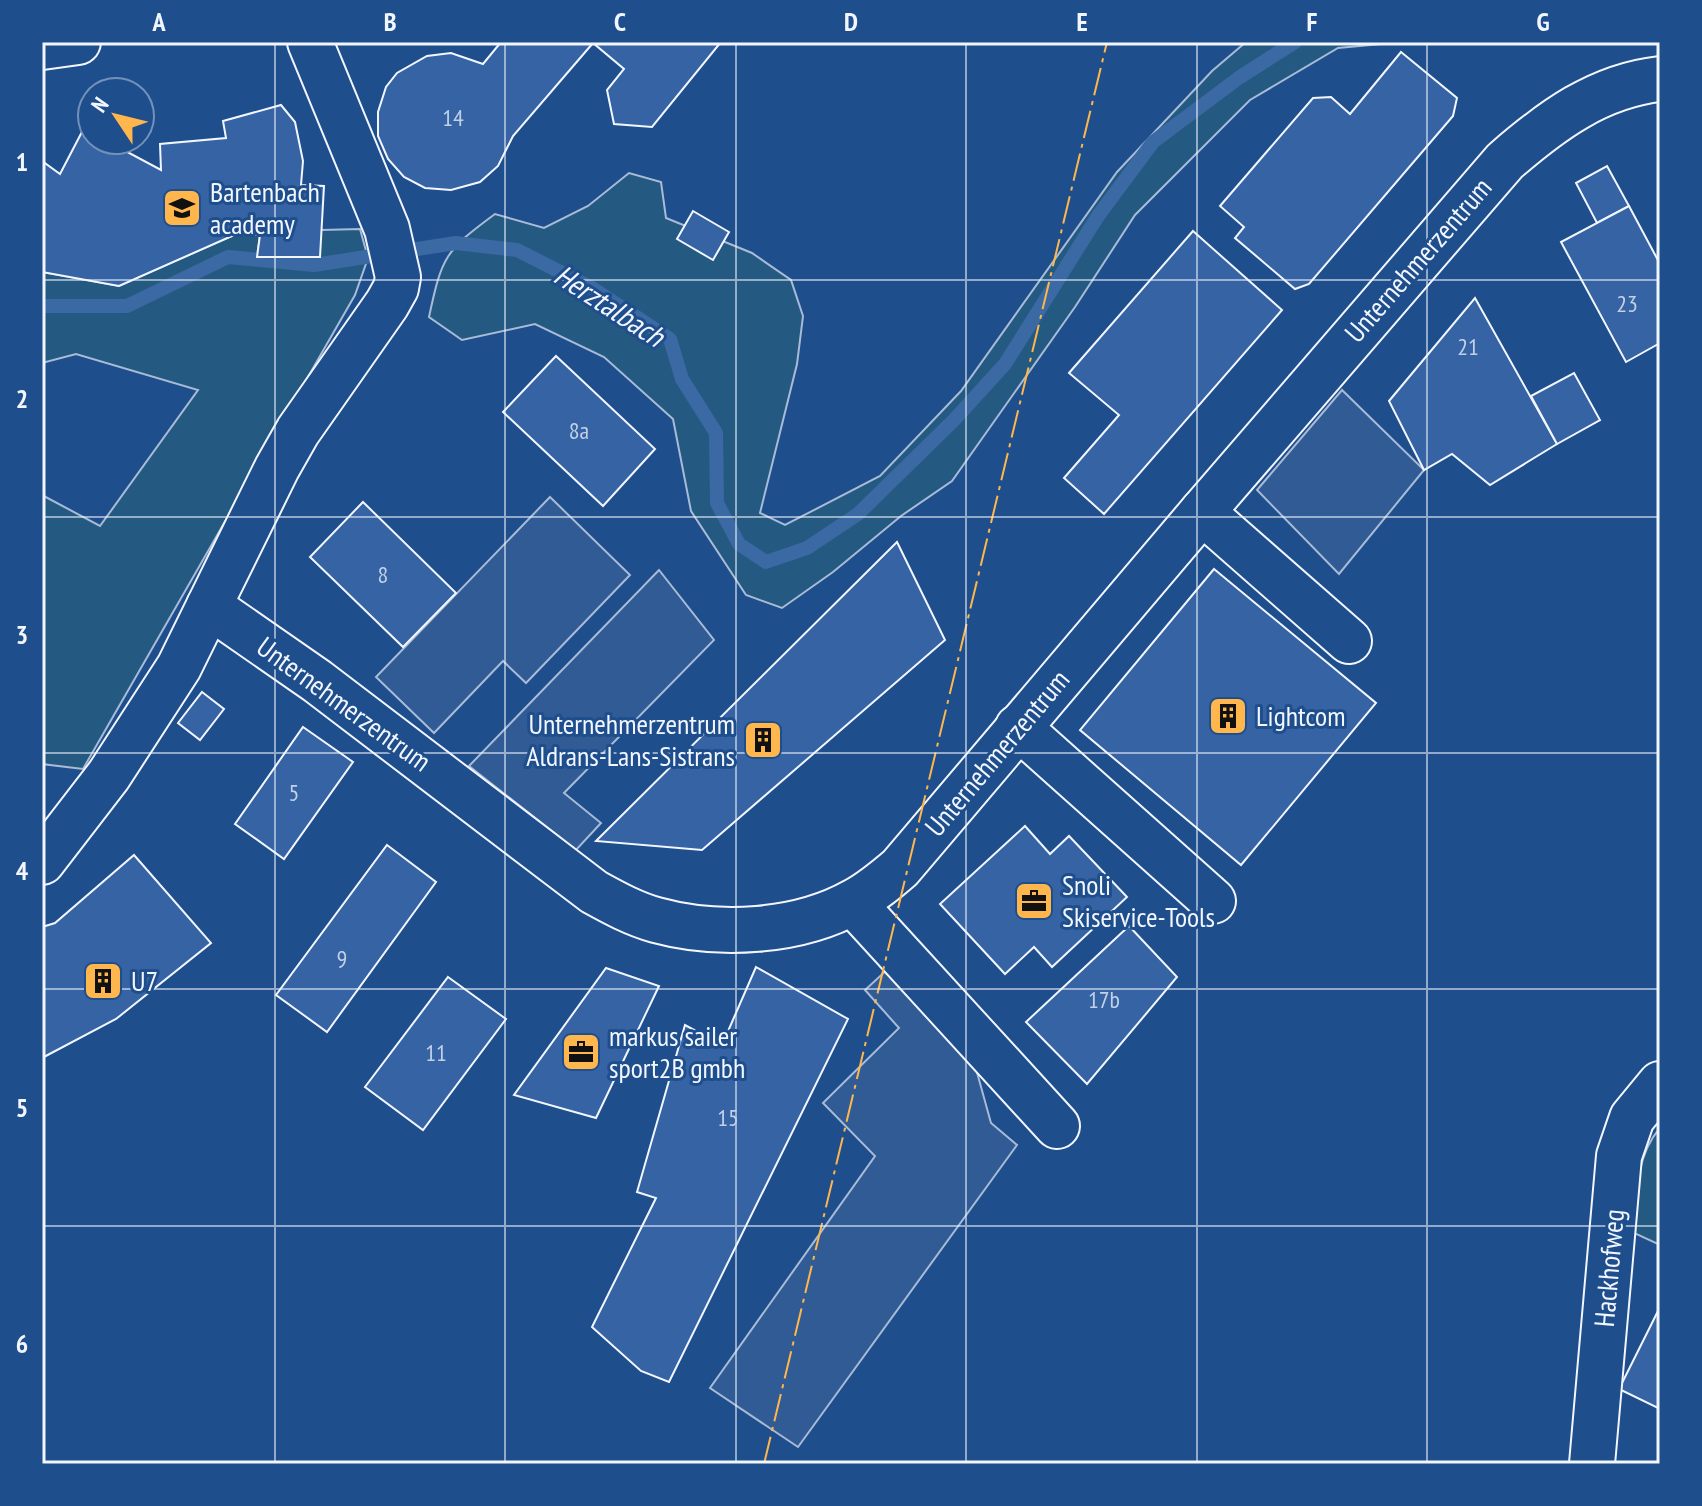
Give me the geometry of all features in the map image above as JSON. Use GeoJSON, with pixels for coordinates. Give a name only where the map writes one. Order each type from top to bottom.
{"type":"FeatureCollection","features":[{"type":"Feature","properties":{"kind":"main road"},"geometry":{"type":"LineString","coordinates":[[42,47],[78,42]]}},
{"type":"Feature","properties":{"kind":"main road"},"geometry":{"type":"LineString","coordinates":[[42,862],[109,775],[179,667],[277,468],[319,399],[394,293],[397,271],[387,229],[310,42]]}},
{"type":"Feature","properties":{"kind":"main road","name":"Unternehmerzentrum"},"geometry":{"type":"LineString","coordinates":[[209,606],[317,681],[562,869],[594,892],[624,908],[674,924],[738,929],[797,922],[853,903],[900,868],[1505,161],[1537,133],[1589,99],[1618,88],[1660,79]]}},
{"type":"Feature","properties":{"kind":"main road"},"geometry":{"type":"LineString","coordinates":[[1202,512],[1349,641]]}},
{"type":"Feature","properties":{"kind":"main road"},"geometry":{"type":"LineString","coordinates":[[1018,727],[1213,901]]}},
{"type":"Feature","properties":{"kind":"main road"},"geometry":{"type":"LineString","coordinates":[[853,903],[1057,1126]]}},
{"type":"Feature","properties":{"kind":"main road","name":"Hackhofweg"},"geometry":{"type":"LineString","coordinates":[[1592,1464],[1619,1156],[1632,1118],[1660,1084]]}},
{"type":"Feature","properties":{"kind":"shaded area"},"geometry":{"type":"Polygon","coordinates":[[[1246,42],[1403,42],[1338,48],[1250,100],[1135,215],[1075,307],[952,481],[901,516],[833,572],[782,608],[746,595],[691,511],[673,419],[604,357],[535,324],[462,340],[429,317],[442,267],[448,256],[465,237],[495,214],[544,228],[588,206],[629,173],[661,182],[666,218],[752,253],[791,280],[803,316],[797,364],[760,513],[785,525],[880,476],[961,391],[1117,172],[1212,71],[1246,42]]]}},
{"type":"Feature","properties":{"kind":"shaded area"},"geometry":{"type":"Polygon","coordinates":[[[360,229],[368,258],[355,295],[83,769],[42,764],[42,495],[100,526],[198,390],[76,354],[42,363],[42,272],[119,286],[234,235],[260,235],[257,257],[321,230],[360,229]]]}},
{"type":"Feature","properties":{"kind":"shaded area"},"geometry":{"type":"Polygon","coordinates":[[[1342,390],[1424,470],[1339,574],[1257,490],[1342,390]]]}},
{"type":"Feature","properties":{"kind":"shaded area"},"geometry":{"type":"Polygon","coordinates":[[[550,497],[630,575],[526,683],[503,661],[434,733],[376,677],[550,497]]]}},
{"type":"Feature","properties":{"kind":"shaded area"},"geometry":{"type":"Polygon","coordinates":[[[659,570],[714,640],[564,793],[601,823],[576,850],[469,766],[659,570]]]}},
{"type":"Feature","properties":{"kind":"shaded area"},"geometry":{"type":"Polygon","coordinates":[[[902,956],[973,1058],[991,1123],[1017,1145],[798,1447],[710,1388],[875,1156],[823,1103],[899,1028],[865,990],[902,956]]]}},
{"type":"Feature","properties":{"kind":"shaded area"},"geometry":{"type":"Polygon","coordinates":[[[1660,1128],[1660,1245],[1634,1233],[1641,1164],[1660,1128]]]}},
{"type":"Feature","properties":{"kind":"building"},"geometry":{"type":"Polygon","coordinates":[[[501,42],[721,42],[652,127],[614,124],[607,90],[624,69],[593,43],[513,136],[498,166],[480,182],[451,190],[425,188],[404,177],[388,159],[378,136],[378,112],[386,87],[397,73],[427,56],[451,53],[483,64],[501,42]]]}},
{"type":"Feature","properties":{"kind":"building"},"geometry":{"type":"Polygon","coordinates":[[[1401,52],[1457,98],[1453,116],[1309,284],[1295,289],[1235,238],[1244,227],[1220,206],[1313,98],[1331,97],[1350,114],[1401,52]]]}},
{"type":"Feature","properties":{"kind":"building","name":"Bartenbach academy"},"geometry":{"type":"Polygon","coordinates":[[[281,105],[295,122],[303,161],[301,185],[324,186],[320,257],[257,257],[260,235],[234,235],[119,286],[42,272],[42,161],[60,174],[76,143],[76,156],[135,156],[161,170],[160,144],[226,138],[223,121],[281,105]]]}},
{"type":"Feature","properties":{"kind":"building"},"geometry":{"type":"Polygon","coordinates":[[[1607,166],[1629,206],[1597,223],[1576,183],[1607,166]]]}},
{"type":"Feature","properties":{"kind":"building"},"geometry":{"type":"Polygon","coordinates":[[[1629,206],[1660,264],[1660,343],[1626,362],[1561,242],[1629,206]]]}},
{"type":"Feature","properties":{"kind":"building"},"geometry":{"type":"Polygon","coordinates":[[[693,211],[729,232],[713,260],[677,239],[693,211]]]}},
{"type":"Feature","properties":{"kind":"building"},"geometry":{"type":"Polygon","coordinates":[[[1193,231],[1282,310],[1104,514],[1064,478],[1119,415],[1069,373],[1193,231]]]}},
{"type":"Feature","properties":{"kind":"building"},"geometry":{"type":"Polygon","coordinates":[[[1475,298],[1557,444],[1490,485],[1452,454],[1424,470],[1389,401],[1475,298]]]}},
{"type":"Feature","properties":{"kind":"building"},"geometry":{"type":"Polygon","coordinates":[[[556,356],[655,449],[603,506],[503,412],[556,356]]]}},
{"type":"Feature","properties":{"kind":"building"},"geometry":{"type":"Polygon","coordinates":[[[1574,373],[1600,420],[1557,444],[1531,396],[1574,373]]]}},
{"type":"Feature","properties":{"kind":"building"},"geometry":{"type":"Polygon","coordinates":[[[363,502],[456,593],[403,647],[310,557],[363,502]]]}},
{"type":"Feature","properties":{"kind":"building","name":"Unternehmerzentrum Aldrans-Lans-Sistrans"},"geometry":{"type":"Polygon","coordinates":[[[897,542],[945,640],[702,850],[596,841],[897,542]]]}},
{"type":"Feature","properties":{"kind":"building","name":"Lightcom"},"geometry":{"type":"Polygon","coordinates":[[[1214,569],[1376,703],[1241,865],[1080,730],[1214,569]]]}},
{"type":"Feature","properties":{"kind":"building"},"geometry":{"type":"Polygon","coordinates":[[[202,692],[224,709],[200,740],[178,723],[202,692]]]}},
{"type":"Feature","properties":{"kind":"building"},"geometry":{"type":"Polygon","coordinates":[[[303,727],[353,762],[284,859],[235,824],[303,727]]]}},
{"type":"Feature","properties":{"kind":"building","name":"Snoli Skiservice-Tools"},"geometry":{"type":"Polygon","coordinates":[[[1025,826],[1050,854],[1069,836],[1127,897],[1052,967],[1034,947],[1005,974],[940,904],[1025,826]]]}},
{"type":"Feature","properties":{"kind":"building"},"geometry":{"type":"Polygon","coordinates":[[[387,845],[436,882],[327,1032],[276,995],[387,845]]]}},
{"type":"Feature","properties":{"kind":"building","name":"U7"},"geometry":{"type":"Polygon","coordinates":[[[134,855],[211,943],[116,1019],[42,1058],[42,927],[55,923],[134,855]]]}},
{"type":"Feature","properties":{"kind":"building"},"geometry":{"type":"Polygon","coordinates":[[[1129,926],[1177,977],[1087,1084],[1026,1022],[1129,926]]]}},
{"type":"Feature","properties":{"kind":"building"},"geometry":{"type":"Polygon","coordinates":[[[756,967],[848,1019],[669,1382],[641,1371],[592,1327],[656,1198],[637,1192],[685,1025],[722,1045],[756,967]]]}},
{"type":"Feature","properties":{"kind":"building"},"geometry":{"type":"Polygon","coordinates":[[[606,968],[659,986],[596,1118],[514,1095],[606,968]]]}},
{"type":"Feature","properties":{"kind":"building"},"geometry":{"type":"Polygon","coordinates":[[[448,977],[506,1019],[423,1130],[365,1087],[448,977]]]}},
{"type":"Feature","properties":{"kind":"building"},"geometry":{"type":"Polygon","coordinates":[[[1660,1307],[1660,1409],[1619,1389],[1660,1307]]]}},
{"type":"Feature","properties":{"kind":"waterway","name":"Herztalbach"},"geometry":{"type":"LineString","coordinates":[[42,306],[127,306],[228,257],[314,265],[456,243],[517,250],[592,288],[670,339],[682,379],[716,433],[717,503],[739,544],[766,562],[807,548],[858,514],[954,420],[1005,364],[1098,216],[1153,142],[1240,77],[1295,42]]}},
{"type":"Feature","properties":{"kind":"power"},"geometry":{"type":"LineString","coordinates":[[764,1464],[1107,42]]}},
{"type":"Feature","properties":{"kind":"place","name":"Bartenbach academy"},"geometry":{"type":"Point","coordinates":[182,208]}},
{"type":"Feature","properties":{"kind":"place","name":"Lightcom"},"geometry":{"type":"Point","coordinates":[1228,716]}},
{"type":"Feature","properties":{"kind":"place","name":"Unternehmerzentrum Aldrans-Lans-Sistrans"},"geometry":{"type":"Point","coordinates":[763,740]}},
{"type":"Feature","properties":{"kind":"place","name":"Snoli Skiservice-Tools"},"geometry":{"type":"Point","coordinates":[1034,901]}},
{"type":"Feature","properties":{"kind":"place","name":"U7"},"geometry":{"type":"Point","coordinates":[103,981]}},
{"type":"Feature","properties":{"kind":"place","name":"markus sailer sport2B gmbh"},"geometry":{"type":"Point","coordinates":[581,1052]}}]}
